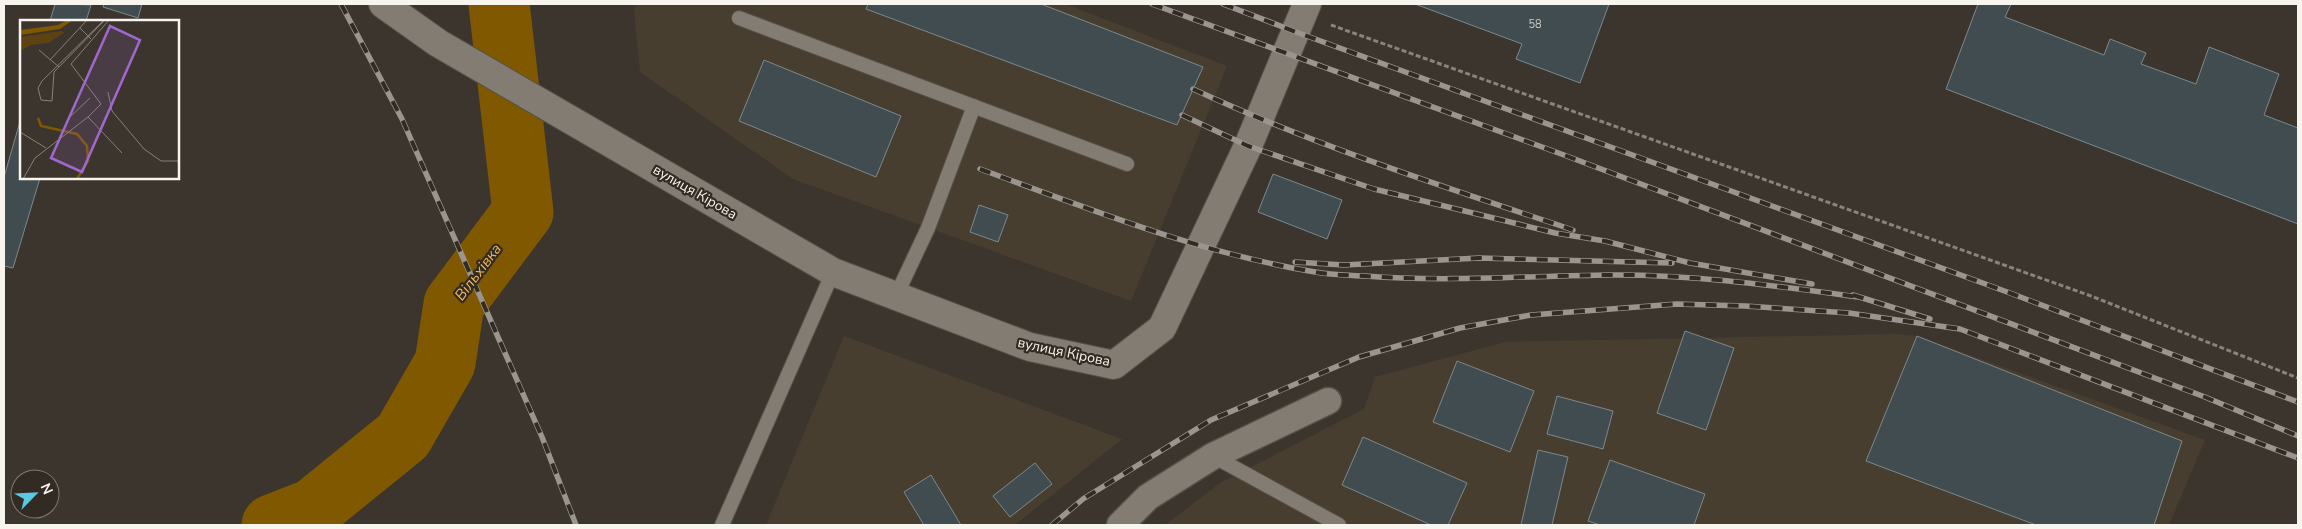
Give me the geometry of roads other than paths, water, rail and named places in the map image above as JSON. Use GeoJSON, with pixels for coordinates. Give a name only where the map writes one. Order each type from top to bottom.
{"type":"FeatureCollection","features":[{"type":"Feature","properties":{"kind":"street","name":"вулиця Кірова"},"geometry":{"type":"LineString","coordinates":[[383,4],[438,43],[833,272],[1030,347],[1114,365],[1162,328],[1248,146],[1305,9]]}},
{"type":"Feature","properties":{"kind":"street"},"geometry":{"type":"LineString","coordinates":[[1120,525],[1148,496],[1213,456],[1328,401]]}},
{"type":"Feature","properties":{"kind":"lane"},"geometry":{"type":"LineString","coordinates":[[739,18],[1127,164]]}},
{"type":"Feature","properties":{"kind":"lane"},"geometry":{"type":"LineString","coordinates":[[896,296],[928,228],[974,106]]}},
{"type":"Feature","properties":{"kind":"lane"},"geometry":{"type":"LineString","coordinates":[[722,525],[833,272]]}},
{"type":"Feature","properties":{"kind":"lane"},"geometry":{"type":"LineString","coordinates":[[1213,456],[1339,525]]}},
{"type":"Feature","properties":{"kind":"waterway","name":"Вільхівка"},"geometry":{"type":"LineString","coordinates":[[272,525],[313,509],[403,436],[445,363],[454,304],[523,212],[499,4]]}},
{"type":"Feature","properties":{"kind":"railway"},"geometry":{"type":"LineString","coordinates":[[341,4],[402,119],[542,437],[576,525]]}},
{"type":"Feature","properties":{"kind":"railway"},"geometry":{"type":"LineString","coordinates":[[1152,4],[1564,155],[2205,397],[2298,436]]}},
{"type":"Feature","properties":{"kind":"railway"},"geometry":{"type":"LineString","coordinates":[[1223,4],[2010,293],[2298,402]]}},
{"type":"Feature","properties":{"kind":"railway"},"geometry":{"type":"LineString","coordinates":[[1193,89],[1239,110],[1334,147],[1429,182],[1573,230]]}},
{"type":"Feature","properties":{"kind":"railway"},"geometry":{"type":"LineString","coordinates":[[1182,115],[1248,146],[1374,189],[1555,233],[1605,241],[1690,263],[1812,284]]}},
{"type":"Feature","properties":{"kind":"railway"},"geometry":{"type":"LineString","coordinates":[[980,169],[1187,242],[1272,264],[1321,273],[1426,279],[1608,275],[1671,276],[1859,297]]}},
{"type":"Feature","properties":{"kind":"railway"},"geometry":{"type":"LineString","coordinates":[[1295,262],[1344,265],[1479,258],[1672,263]]}},
{"type":"Feature","properties":{"kind":"railway"},"geometry":{"type":"LineString","coordinates":[[1853,295],[1930,319]]}},
{"type":"Feature","properties":{"kind":"railway"},"geometry":{"type":"LineString","coordinates":[[1052,525],[1083,499],[1211,420],[1359,357],[1460,328],[1531,315],[1677,304],[1745,306],[1849,313],[1960,329],[2298,458]]}}]}
